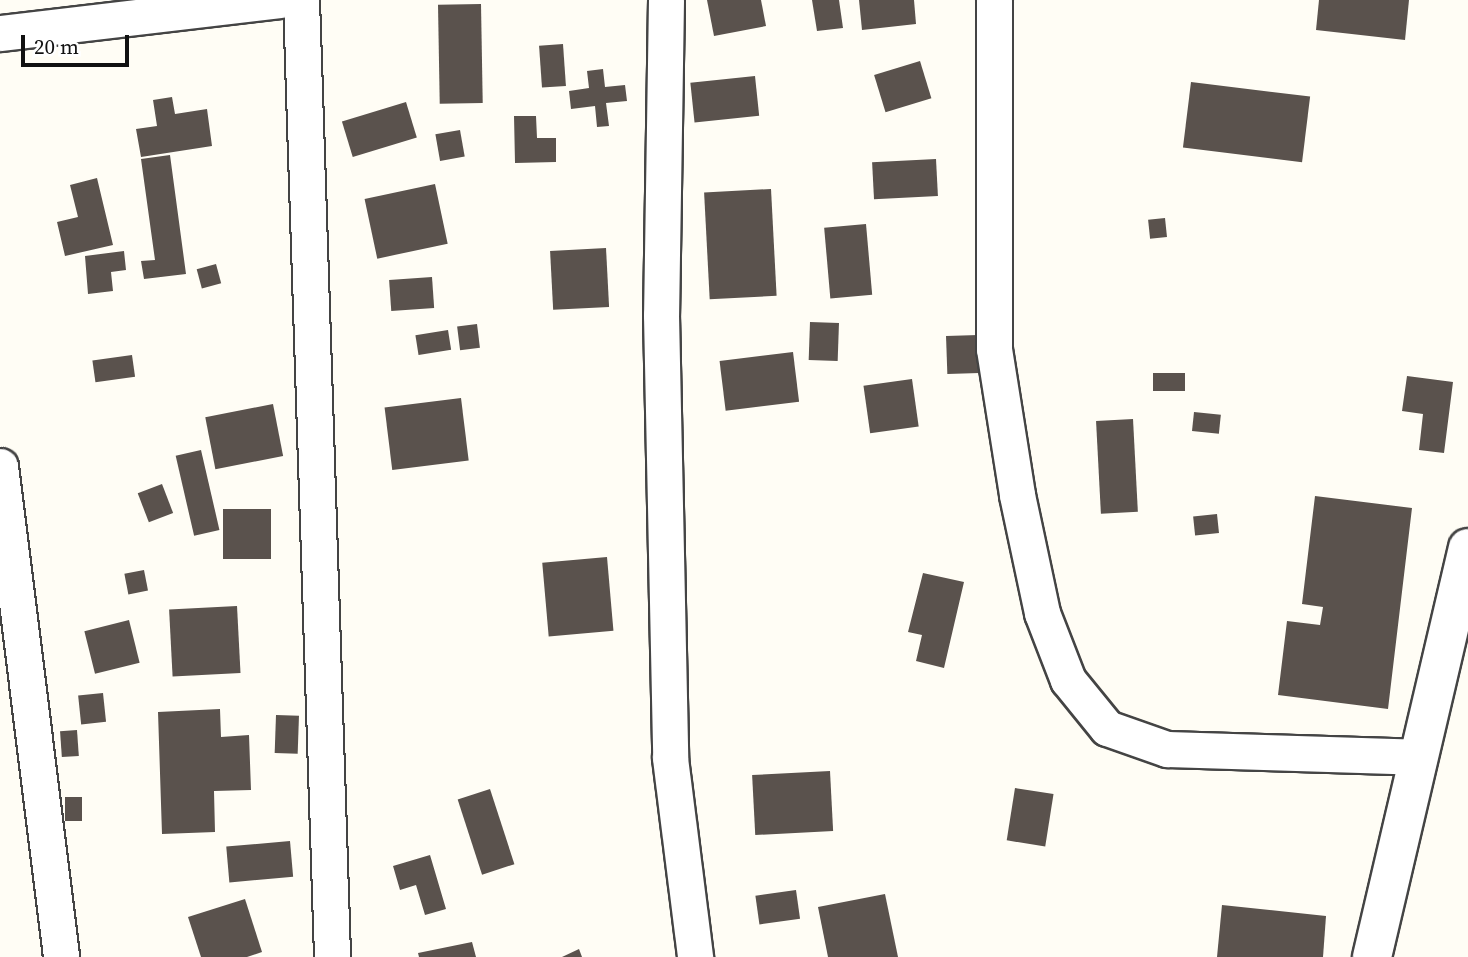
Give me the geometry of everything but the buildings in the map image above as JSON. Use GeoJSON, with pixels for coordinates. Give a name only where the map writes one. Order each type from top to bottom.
{"type":"FeatureCollection","features":[{"type":"Feature","properties":{"kind":"street"},"geometry":{"type":"LineString","coordinates":[[0,33],[279,0]]}},
{"type":"Feature","properties":{"kind":"street"},"geometry":{"type":"LineString","coordinates":[[301,0],[332,957]]}},
{"type":"Feature","properties":{"kind":"street"},"geometry":{"type":"LineString","coordinates":[[666,0],[661,315],[670,758],[695,957]]}},
{"type":"Feature","properties":{"kind":"street"},"geometry":{"type":"LineString","coordinates":[[994,0],[994,349],[1042,613],[1068,680],[1107,728],[1167,749],[1416,757]]}},
{"type":"Feature","properties":{"kind":"street"},"geometry":{"type":"LineString","coordinates":[[0,466],[61,957]]}},
{"type":"Feature","properties":{"kind":"street"},"geometry":{"type":"LineString","coordinates":[[1372,957],[1416,757],[1468,548]]}}]}
